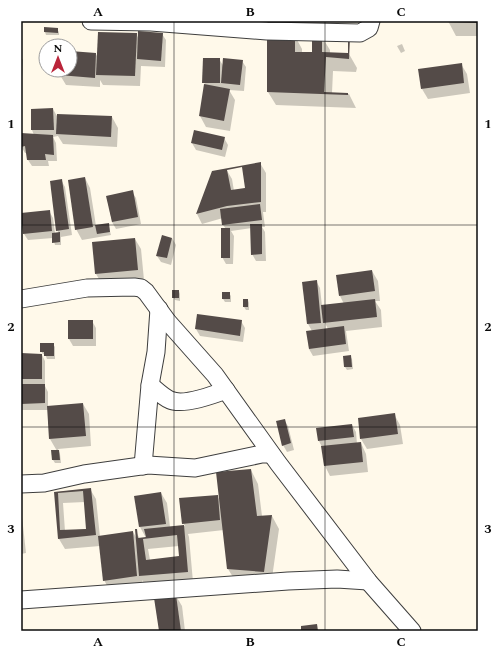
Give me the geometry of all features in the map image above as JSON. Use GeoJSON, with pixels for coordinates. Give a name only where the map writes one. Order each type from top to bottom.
{"type":"FeatureCollection","features":[{"type":"Feature","properties":{"kind":"street"},"geometry":{"type":"LineString","coordinates":[[91,21],[151,22],[268,31],[360,33],[369,28],[371,21]]}},
{"type":"Feature","properties":{"kind":"street"},"geometry":{"type":"LineString","coordinates":[[21,299],[87,288],[134,287],[141,288],[146,292],[168,322],[210,369],[271,454],[368,581],[412,631]]}},
{"type":"Feature","properties":{"kind":"street"},"geometry":{"type":"LineString","coordinates":[[142,466],[150,385],[156,352],[159,309]]}},
{"type":"Feature","properties":{"kind":"street"},"geometry":{"type":"LineString","coordinates":[[150,385],[171,401],[188,401],[208,397],[226,390]]}},
{"type":"Feature","properties":{"kind":"street"},"geometry":{"type":"LineString","coordinates":[[21,484],[44,483],[84,474],[148,465],[195,468],[262,454],[271,454]]}},
{"type":"Feature","properties":{"kind":"street"},"geometry":{"type":"LineString","coordinates":[[21,600],[288,581],[337,579],[368,581]]}},
{"type":"Feature","properties":{"kind":"building"},"geometry":{"type":"Polygon","coordinates":[[[478,21],[478,23],[447,22],[478,21]]]}},
{"type":"Feature","properties":{"kind":"building"},"geometry":{"type":"Polygon","coordinates":[[[44,27],[58,28],[58,33],[44,32],[44,27]]]}},
{"type":"Feature","properties":{"kind":"building"},"geometry":{"type":"Polygon","coordinates":[[[138,31],[163,33],[161,61],[137,59],[138,31]]]}},
{"type":"Feature","properties":{"kind":"building"},"geometry":{"type":"Polygon","coordinates":[[[98,32],[137,33],[135,76],[96,75],[98,32]]]}},
{"type":"Feature","properties":{"kind":"building"},"geometry":{"type":"Polygon","coordinates":[[[267,34],[295,35],[295,52],[312,52],[312,35],[350,38],[349,59],[326,57],[324,92],[348,93],[348,95],[267,92],[267,34]],[[322,38],[322,52],[348,53],[348,38],[322,38]]]}},
{"type":"Feature","properties":{"kind":"building"},"geometry":{"type":"Polygon","coordinates":[[[78,52],[96,53],[95,78],[78,77],[78,52]]]}},
{"type":"Feature","properties":{"kind":"building"},"geometry":{"type":"Polygon","coordinates":[[[203,58],[220,58],[220,83],[202,83],[203,58]]]}},
{"type":"Feature","properties":{"kind":"building"},"geometry":{"type":"Polygon","coordinates":[[[223,58],[243,60],[240,85],[221,83],[223,58]]]}},
{"type":"Feature","properties":{"kind":"building"},"geometry":{"type":"Polygon","coordinates":[[[462,63],[464,83],[421,89],[418,69],[462,63]]]}},
{"type":"Feature","properties":{"kind":"building"},"geometry":{"type":"Polygon","coordinates":[[[204,84],[230,89],[224,121],[199,116],[204,84]]]}},
{"type":"Feature","properties":{"kind":"building"},"geometry":{"type":"Polygon","coordinates":[[[53,108],[54,130],[31,130],[31,109],[53,108]]]}},
{"type":"Feature","properties":{"kind":"building"},"geometry":{"type":"Polygon","coordinates":[[[57,114],[112,116],[111,137],[56,134],[57,114]]]}},
{"type":"Feature","properties":{"kind":"building"},"geometry":{"type":"Polygon","coordinates":[[[194,130],[225,137],[222,150],[191,143],[194,130]]]}},
{"type":"Feature","properties":{"kind":"building"},"geometry":{"type":"Polygon","coordinates":[[[21,133],[53,135],[54,155],[45,154],[46,160],[27,160],[25,146],[21,147],[21,133]]]}},
{"type":"Feature","properties":{"kind":"building"},"geometry":{"type":"Polygon","coordinates":[[[261,162],[261,202],[227,206],[196,214],[212,171],[261,162]],[[242,167],[227,170],[231,190],[245,188],[242,167]]]}},
{"type":"Feature","properties":{"kind":"building"},"geometry":{"type":"Polygon","coordinates":[[[85,177],[93,227],[75,230],[68,180],[85,177]]]}},
{"type":"Feature","properties":{"kind":"building"},"geometry":{"type":"Polygon","coordinates":[[[62,179],[69,229],[56,231],[50,181],[62,179]]]}},
{"type":"Feature","properties":{"kind":"building"},"geometry":{"type":"Polygon","coordinates":[[[133,190],[138,217],[112,222],[106,196],[133,190]]]}},
{"type":"Feature","properties":{"kind":"building"},"geometry":{"type":"Polygon","coordinates":[[[260,204],[262,220],[222,225],[220,209],[260,204]]]}},
{"type":"Feature","properties":{"kind":"building"},"geometry":{"type":"Polygon","coordinates":[[[50,210],[52,231],[23,234],[21,213],[50,210]]]}},
{"type":"Feature","properties":{"kind":"building"},"geometry":{"type":"Polygon","coordinates":[[[109,223],[110,232],[97,234],[95,225],[109,223]]]}},
{"type":"Feature","properties":{"kind":"building"},"geometry":{"type":"Polygon","coordinates":[[[250,224],[262,224],[262,254],[251,255],[250,224]]]}},
{"type":"Feature","properties":{"kind":"building"},"geometry":{"type":"Polygon","coordinates":[[[221,228],[230,228],[230,258],[221,258],[221,228]]]}},
{"type":"Feature","properties":{"kind":"building"},"geometry":{"type":"Polygon","coordinates":[[[60,232],[60,242],[52,243],[52,233],[60,232]]]}},
{"type":"Feature","properties":{"kind":"building"},"geometry":{"type":"Polygon","coordinates":[[[162,235],[172,238],[167,258],[156,256],[162,235]]]}},
{"type":"Feature","properties":{"kind":"building"},"geometry":{"type":"Polygon","coordinates":[[[135,238],[138,270],[95,274],[92,242],[135,238]]]}},
{"type":"Feature","properties":{"kind":"building"},"geometry":{"type":"Polygon","coordinates":[[[372,270],[375,291],[339,296],[336,275],[372,270]]]}},
{"type":"Feature","properties":{"kind":"building"},"geometry":{"type":"Polygon","coordinates":[[[317,280],[321,323],[307,324],[302,282],[317,280]]]}},
{"type":"Feature","properties":{"kind":"building"},"geometry":{"type":"Polygon","coordinates":[[[172,290],[179,290],[179,298],[172,298],[172,290]]]}},
{"type":"Feature","properties":{"kind":"building"},"geometry":{"type":"Polygon","coordinates":[[[222,292],[230,292],[230,299],[222,299],[222,292]]]}},
{"type":"Feature","properties":{"kind":"building"},"geometry":{"type":"Polygon","coordinates":[[[243,299],[248,299],[248,307],[243,307],[243,299]]]}},
{"type":"Feature","properties":{"kind":"building"},"geometry":{"type":"Polygon","coordinates":[[[375,299],[377,317],[323,323],[321,305],[375,299]]]}},
{"type":"Feature","properties":{"kind":"building"},"geometry":{"type":"Polygon","coordinates":[[[197,314],[242,320],[240,336],[195,329],[197,314]]]}},
{"type":"Feature","properties":{"kind":"building"},"geometry":{"type":"Polygon","coordinates":[[[68,320],[93,320],[93,339],[68,339],[68,320]]]}},
{"type":"Feature","properties":{"kind":"building"},"geometry":{"type":"Polygon","coordinates":[[[344,326],[346,344],[309,349],[306,331],[344,326]]]}},
{"type":"Feature","properties":{"kind":"building"},"geometry":{"type":"Polygon","coordinates":[[[40,343],[54,343],[54,356],[44,356],[44,352],[40,352],[40,343]]]}},
{"type":"Feature","properties":{"kind":"building"},"geometry":{"type":"Polygon","coordinates":[[[21,353],[42,354],[42,379],[21,379],[21,353]]]}},
{"type":"Feature","properties":{"kind":"building"},"geometry":{"type":"Polygon","coordinates":[[[351,355],[352,367],[344,367],[343,356],[351,355]]]}},
{"type":"Feature","properties":{"kind":"building"},"geometry":{"type":"Polygon","coordinates":[[[21,384],[45,384],[45,403],[21,404],[21,384]]]}},
{"type":"Feature","properties":{"kind":"building"},"geometry":{"type":"Polygon","coordinates":[[[83,403],[86,436],[49,439],[47,406],[83,403]]]}},
{"type":"Feature","properties":{"kind":"building"},"geometry":{"type":"Polygon","coordinates":[[[395,413],[398,434],[360,439],[358,418],[395,413]]]}},
{"type":"Feature","properties":{"kind":"building"},"geometry":{"type":"Polygon","coordinates":[[[285,419],[291,443],[282,446],[276,421],[285,419]]]}},
{"type":"Feature","properties":{"kind":"building"},"geometry":{"type":"Polygon","coordinates":[[[352,424],[354,437],[318,441],[316,428],[352,424]]]}},
{"type":"Feature","properties":{"kind":"building"},"geometry":{"type":"Polygon","coordinates":[[[361,442],[363,462],[324,466],[321,446],[361,442]]]}},
{"type":"Feature","properties":{"kind":"building"},"geometry":{"type":"Polygon","coordinates":[[[51,450],[59,450],[60,460],[52,460],[51,450]]]}},
{"type":"Feature","properties":{"kind":"building"},"geometry":{"type":"Polygon","coordinates":[[[251,469],[257,516],[272,515],[264,572],[227,569],[216,472],[251,469]]]}},
{"type":"Feature","properties":{"kind":"building"},"geometry":{"type":"Polygon","coordinates":[[[91,488],[96,535],[58,539],[54,492],[91,488]],[[83,491],[58,493],[60,530],[86,529],[83,491]]]}},
{"type":"Feature","properties":{"kind":"building"},"geometry":{"type":"Polygon","coordinates":[[[161,492],[166,524],[139,527],[134,496],[161,492]]]}},
{"type":"Feature","properties":{"kind":"building"},"geometry":{"type":"Polygon","coordinates":[[[218,495],[220,520],[182,524],[179,498],[218,495]]]}},
{"type":"Feature","properties":{"kind":"building"},"geometry":{"type":"Polygon","coordinates":[[[184,525],[188,572],[139,576],[135,529],[137,529],[138,538],[146,537],[144,529],[184,525]],[[177,535],[143,539],[146,560],[179,556],[177,535]]]}},
{"type":"Feature","properties":{"kind":"building"},"geometry":{"type":"Polygon","coordinates":[[[133,531],[137,576],[103,581],[98,536],[133,531]]]}},
{"type":"Feature","properties":{"kind":"building"},"geometry":{"type":"Polygon","coordinates":[[[176,595],[181,631],[159,631],[154,598],[176,595]]]}},
{"type":"Feature","properties":{"kind":"building"},"geometry":{"type":"Polygon","coordinates":[[[317,624],[318,631],[301,631],[301,626],[317,624]]]}}]}
